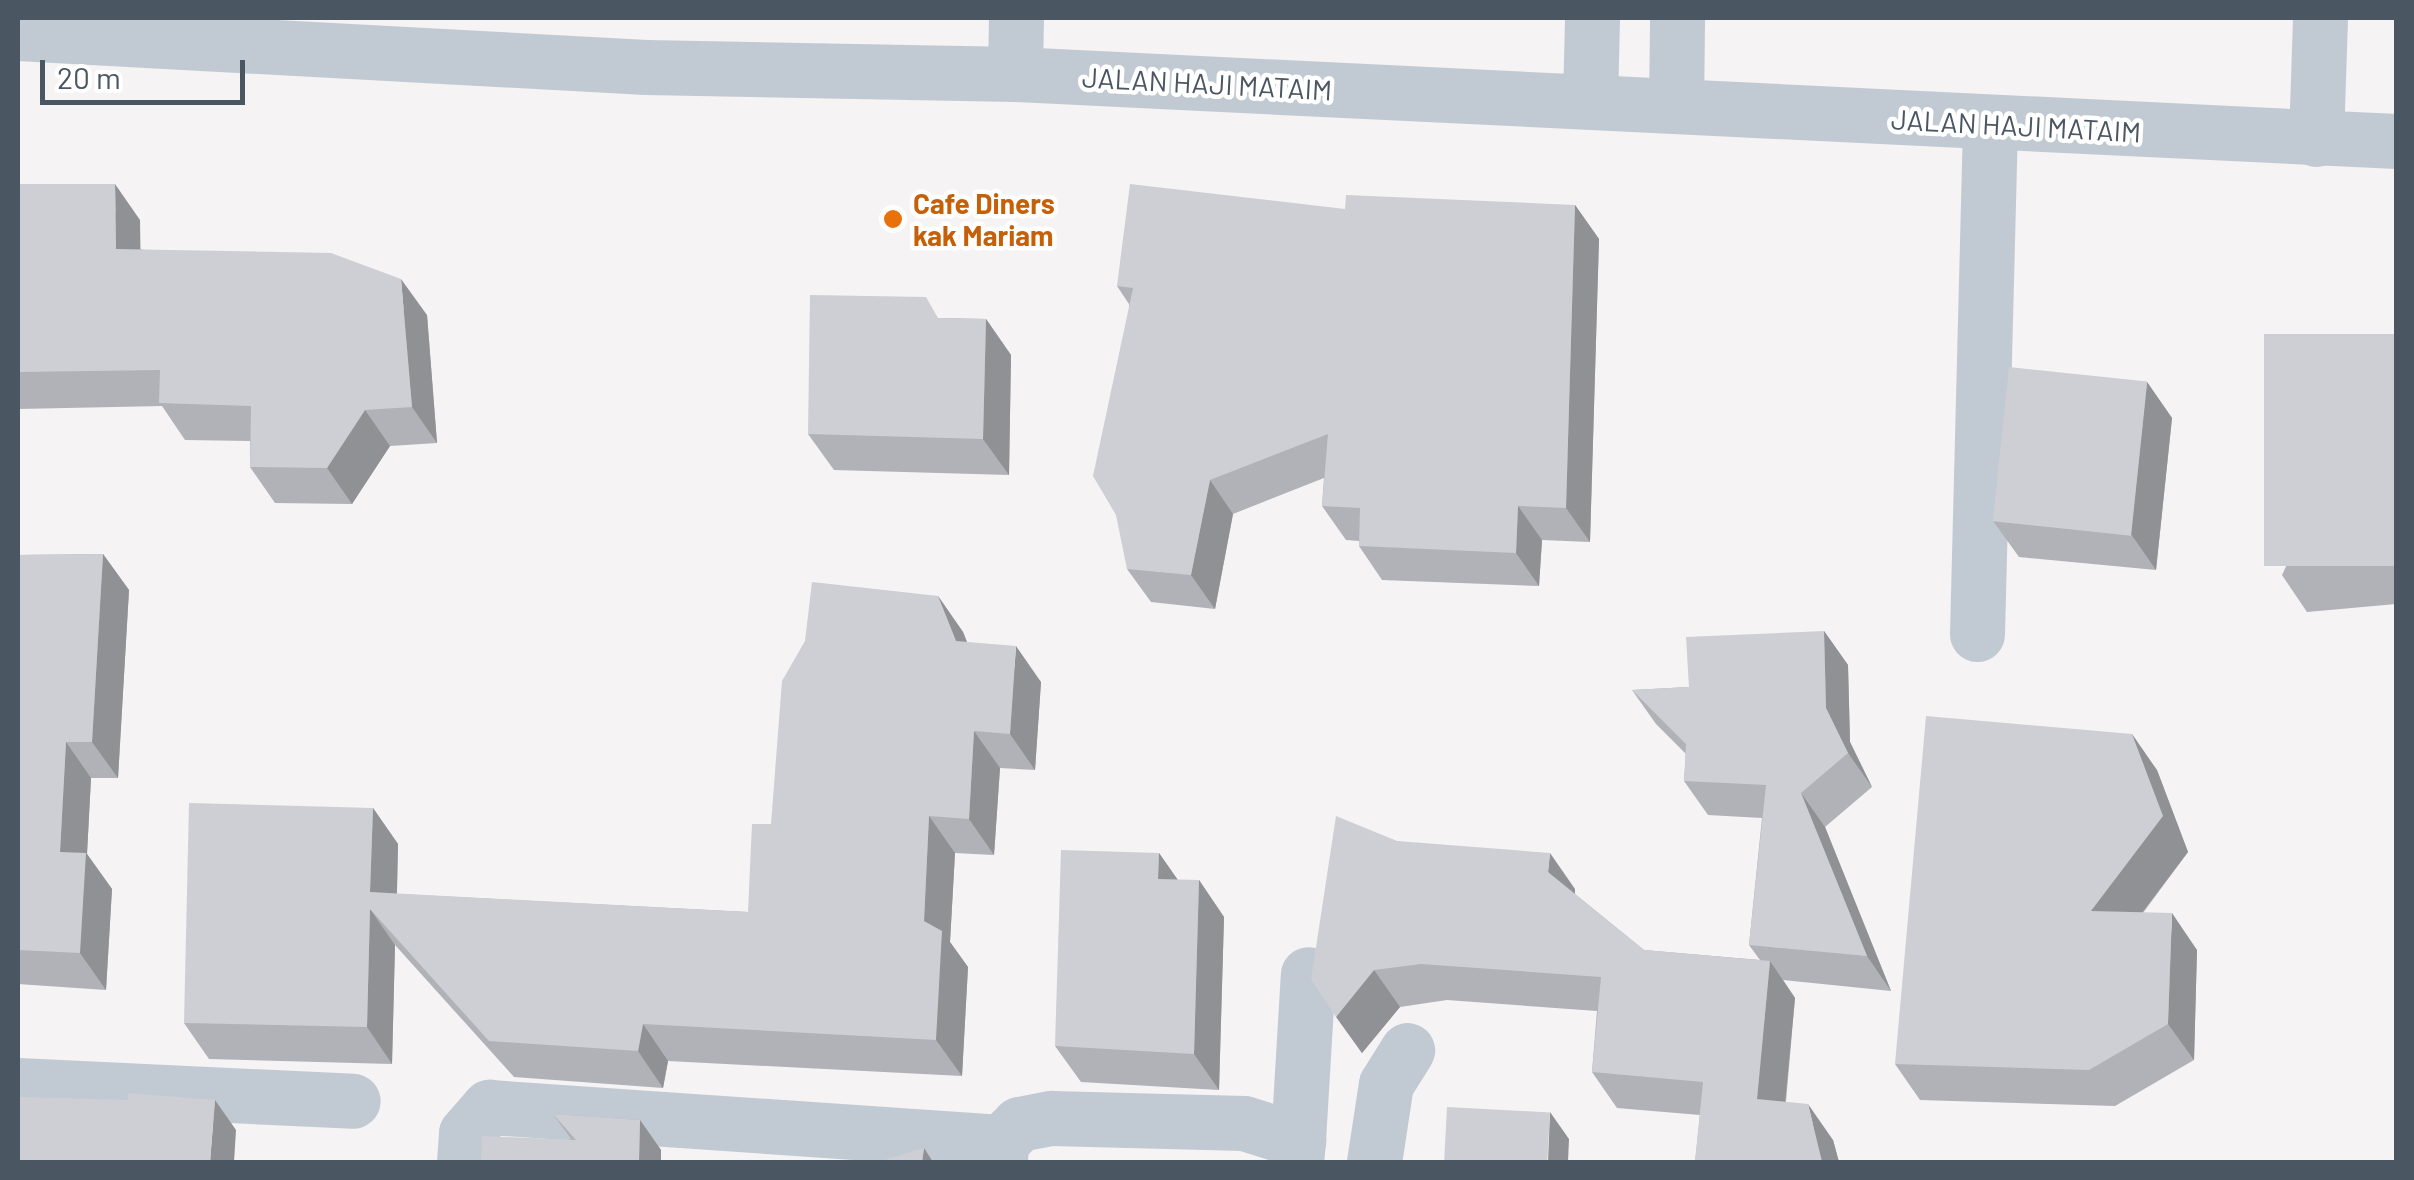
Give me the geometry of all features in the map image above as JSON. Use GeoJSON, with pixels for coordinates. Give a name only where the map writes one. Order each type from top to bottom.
{"type":"FeatureCollection","features":[{"type":"Feature","properties":{"kind":"street"},"geometry":{"type":"LineString","coordinates":[[1014,74],[1016,18]]}},
{"type":"Feature","properties":{"kind":"street"},"geometry":{"type":"LineString","coordinates":[[1590,101],[1592,18]]}},
{"type":"Feature","properties":{"kind":"street"},"geometry":{"type":"LineString","coordinates":[[1676,18],[1676,106]]}},
{"type":"Feature","properties":{"kind":"street"},"geometry":{"type":"LineString","coordinates":[[2316,139],[2320,18]]}},
{"type":"Feature","properties":{"kind":"street","name":"JALAN HAJI MATAIM"},"geometry":{"type":"LineString","coordinates":[[18,33],[646,67],[1014,74],[1590,101],[1990,125],[2396,141]]}},
{"type":"Feature","properties":{"kind":"street"},"geometry":{"type":"LineString","coordinates":[[1977,634],[1990,125]]}},
{"type":"Feature","properties":{"kind":"street"},"geometry":{"type":"LineString","coordinates":[[464,1162],[466,1133],[488,1107],[1000,1152],[1019,1124],[1051,1118],[1244,1123],[1297,1151],[1308,974]]}},
{"type":"Feature","properties":{"kind":"street"},"geometry":{"type":"LineString","coordinates":[[1374,1162],[1386,1084],[1406,1050]]}},
{"type":"Feature","properties":{"kind":"street"},"geometry":{"type":"LineString","coordinates":[[18,1085],[353,1101]]}},
{"type":"Feature","properties":{"kind":"building"},"geometry":{"type":"Polygon","coordinates":[[[18,184],[115,184],[116,249],[331,253],[401,279],[412,407],[365,410],[327,468],[250,467],[251,406],[159,403],[160,370],[18,372],[18,184]]]}},
{"type":"Feature","properties":{"kind":"building"},"geometry":{"type":"Polygon","coordinates":[[[1130,184],[1345,209],[1346,195],[1575,205],[1566,508],[1518,506],[1516,553],[1359,546],[1360,508],[1322,506],[1328,434],[1210,480],[1191,575],[1127,569],[1116,515],[1093,476],[1133,288],[1117,286],[1130,184]]]}},
{"type":"Feature","properties":{"kind":"building"},"geometry":{"type":"Polygon","coordinates":[[[810,295],[926,297],[938,318],[986,319],[983,439],[808,434],[810,295]]]}},
{"type":"Feature","properties":{"kind":"building"},"geometry":{"type":"Polygon","coordinates":[[[2264,334],[2395,334],[2395,566],[2264,566],[2264,334]]]}},
{"type":"Feature","properties":{"kind":"building"},"geometry":{"type":"Polygon","coordinates":[[[2009,367],[2147,382],[2131,536],[1993,521],[2009,367]]]}},
{"type":"Feature","properties":{"kind":"building"},"geometry":{"type":"Polygon","coordinates":[[[103,554],[92,742],[66,742],[60,852],[86,853],[80,953],[18,950],[18,555],[103,554]]]}},
{"type":"Feature","properties":{"kind":"building"},"geometry":{"type":"Polygon","coordinates":[[[812,582],[938,596],[956,641],[1016,646],[1010,734],[974,731],[969,819],[929,816],[924,921],[942,931],[936,1040],[643,1024],[638,1051],[489,1041],[370,909],[367,1027],[184,1023],[189,803],[373,808],[370,892],[748,912],[752,824],[771,824],[782,681],[805,641],[812,582]]]}},
{"type":"Feature","properties":{"kind":"building"},"geometry":{"type":"Polygon","coordinates":[[[1824,631],[1826,708],[1848,753],[1801,793],[1867,956],[1749,945],[1766,785],[1684,781],[1686,744],[1632,690],[1689,687],[1686,637],[1824,631]]]}},
{"type":"Feature","properties":{"kind":"building"},"geometry":{"type":"Polygon","coordinates":[[[1926,716],[2132,734],[2163,816],[2091,911],[2172,913],[2168,1024],[2089,1070],[1895,1064],[1926,716]]]}},
{"type":"Feature","properties":{"kind":"building"},"geometry":{"type":"Polygon","coordinates":[[[1336,816],[1397,841],[1550,853],[1548,872],[1644,950],[1770,961],[1757,1099],[1808,1104],[1822,1162],[1695,1162],[1703,1082],[1592,1072],[1601,977],[1421,964],[1374,970],[1336,1017],[1311,980],[1336,816]]]}},
{"type":"Feature","properties":{"kind":"building"},"geometry":{"type":"Polygon","coordinates":[[[1061,850],[1159,853],[1158,879],[1199,880],[1194,1054],[1055,1046],[1061,850]]]}},
{"type":"Feature","properties":{"kind":"building"},"geometry":{"type":"Polygon","coordinates":[[[128,1093],[215,1100],[210,1162],[18,1162],[18,1097],[128,1100],[128,1093]]]}},
{"type":"Feature","properties":{"kind":"building"},"geometry":{"type":"Polygon","coordinates":[[[1447,1107],[1550,1112],[1547,1162],[1444,1162],[1447,1107]]]}},
{"type":"Feature","properties":{"kind":"building"},"geometry":{"type":"Polygon","coordinates":[[[553,1114],[640,1120],[639,1162],[481,1162],[482,1136],[576,1140],[553,1114]]]}},
{"type":"Feature","properties":{"kind":"building"},"geometry":{"type":"Polygon","coordinates":[[[924,1148],[922,1162],[878,1162],[924,1148]]]}},
{"type":"Feature","properties":{"kind":"place","name":"Cafe Diners kak Mariam"},"geometry":{"type":"Point","coordinates":[893,219]}}]}
